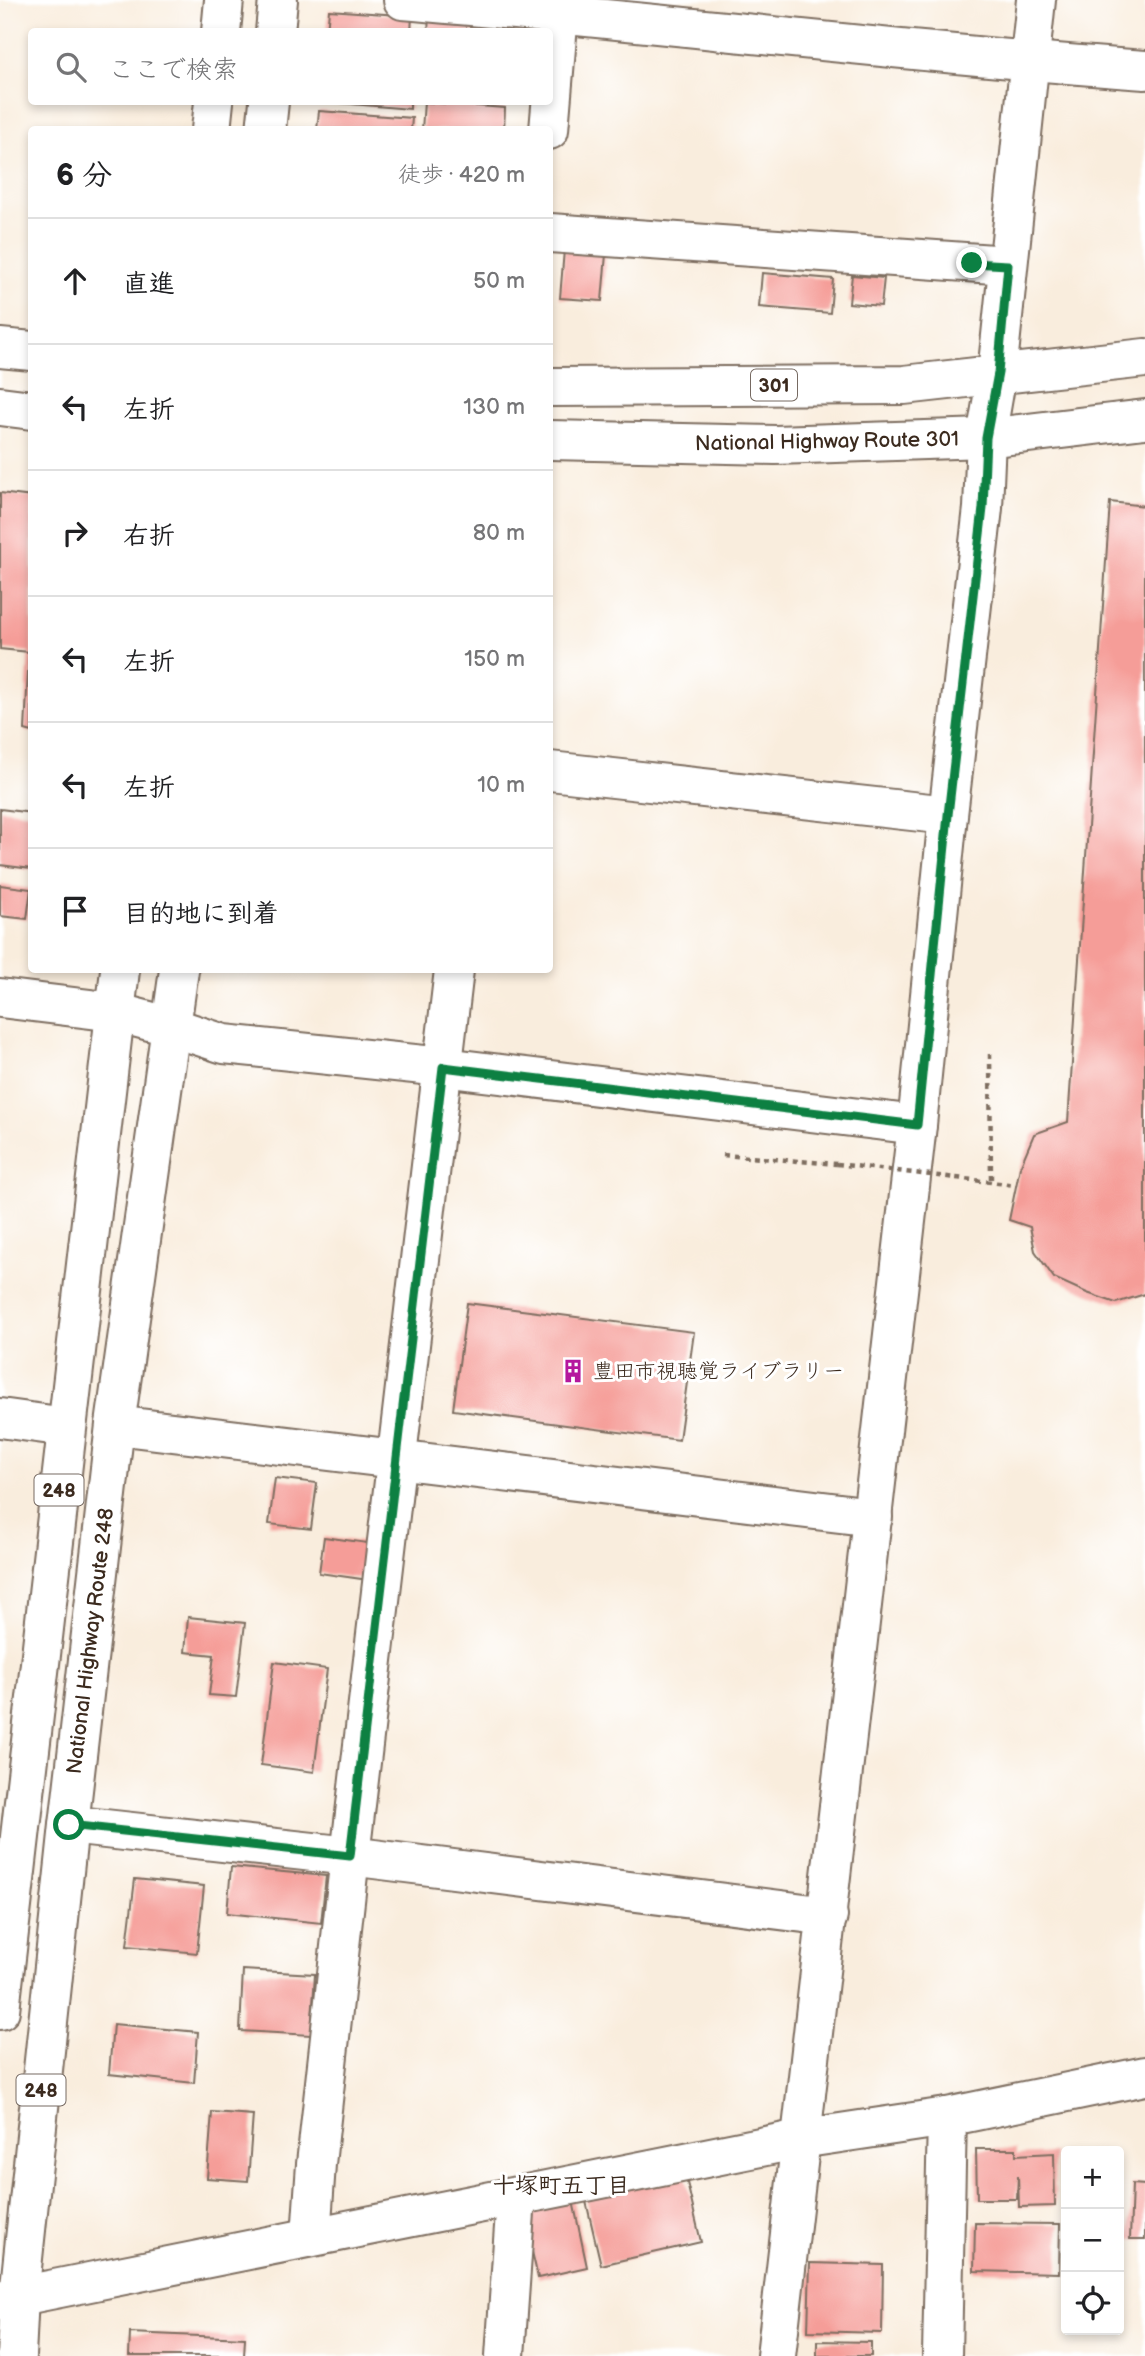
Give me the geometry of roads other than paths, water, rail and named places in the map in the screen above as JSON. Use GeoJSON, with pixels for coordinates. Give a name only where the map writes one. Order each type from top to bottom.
{"type":"FeatureCollection","features":[{"type":"Feature","properties":{"kind":"main road"},"geometry":{"type":"LineString","coordinates":[[221,28],[224,0]]}},
{"type":"Feature","properties":{"kind":"main road"},"geometry":{"type":"LineString","coordinates":[[275,28],[278,0]]}},
{"type":"Feature","properties":{"kind":"main road"},"geometry":{"type":"LineString","coordinates":[[403,0],[1145,70]]}},
{"type":"Feature","properties":{"kind":"main road"},"geometry":{"type":"LineString","coordinates":[[776,2356],[917,1125],[948,815],[983,508],[986,438],[998,373],[1036,0]]}},
{"type":"Feature","properties":{"kind":"main road"},"geometry":{"type":"LineString","coordinates":[[553,83],[559,13]]}},
{"type":"Feature","properties":{"kind":"main road"},"geometry":{"type":"LineString","coordinates":[[211,126],[214,105]]}},
{"type":"Feature","properties":{"kind":"main road"},"geometry":{"type":"LineString","coordinates":[[266,126],[269,105]]}},
{"type":"Feature","properties":{"kind":"main road"},"geometry":{"type":"LineString","coordinates":[[549,126],[551,105]]}},
{"type":"Feature","properties":{"kind":"main road"},"geometry":{"type":"LineString","coordinates":[[553,233],[1008,265]]}},
{"type":"Feature","properties":{"kind":"main road"},"geometry":{"type":"LineString","coordinates":[[0,348],[28,351]]}},
{"type":"Feature","properties":{"kind":"main road","name":"301"},"geometry":{"type":"LineString","coordinates":[[553,387],[904,385],[1145,358]]}},
{"type":"Feature","properties":{"kind":"main road"},"geometry":{"type":"LineString","coordinates":[[0,406],[28,410]]}},
{"type":"Feature","properties":{"kind":"main road","name":"National Highway Route 301"},"geometry":{"type":"LineString","coordinates":[[553,440],[775,445],[986,438],[1145,419]]}},
{"type":"Feature","properties":{"kind":"main road"},"geometry":{"type":"LineString","coordinates":[[553,771],[948,815]]}},
{"type":"Feature","properties":{"kind":"main road","name":"248"},"geometry":{"type":"LineString","coordinates":[[0,2010],[10,1817],[66,1427],[120,973]]}},
{"type":"Feature","properties":{"kind":"main road","name":"National Highway Route 248"},"geometry":{"type":"LineString","coordinates":[[16,2356],[10,2298],[115,1425],[179,973]]}},
{"type":"Feature","properties":{"kind":"main road"},"geometry":{"type":"LineString","coordinates":[[311,2237],[316,2164],[350,1856],[454,973]]}},
{"type":"Feature","properties":{"kind":"main road"},"geometry":{"type":"LineString","coordinates":[[0,998],[115,1012],[225,1044],[443,1067],[917,1125]]}},
{"type":"Feature","properties":{"kind":"main road"},"geometry":{"type":"LineString","coordinates":[[0,1418],[66,1427]]}},
{"type":"Feature","properties":{"kind":"main road"},"geometry":{"type":"LineString","coordinates":[[115,1425],[873,1517]]}},
{"type":"Feature","properties":{"kind":"main road"},"geometry":{"type":"LineString","coordinates":[[69,1825],[350,1856],[828,1916]]}},
{"type":"Feature","properties":{"kind":"main road"},"geometry":{"type":"LineString","coordinates":[[10,2298],[800,2139],[947,2117],[1145,2076]]}},
{"type":"Feature","properties":{"kind":"main road"},"geometry":{"type":"LineString","coordinates":[[942,2356],[947,2117]]}},
{"type":"Feature","properties":{"kind":"main road"},"geometry":{"type":"LineString","coordinates":[[505,2356],[516,2197]]}},
{"type":"Feature","properties":{"kind":"place","name":"豊田市視聴覚ライブラリー"},"geometry":{"type":"Point","coordinates":[573,1371]}},
{"type":"Feature","properties":{"kind":"district","name":"十塚町五丁目"},"geometry":{"type":"Point","coordinates":[561,2185]}}]}
